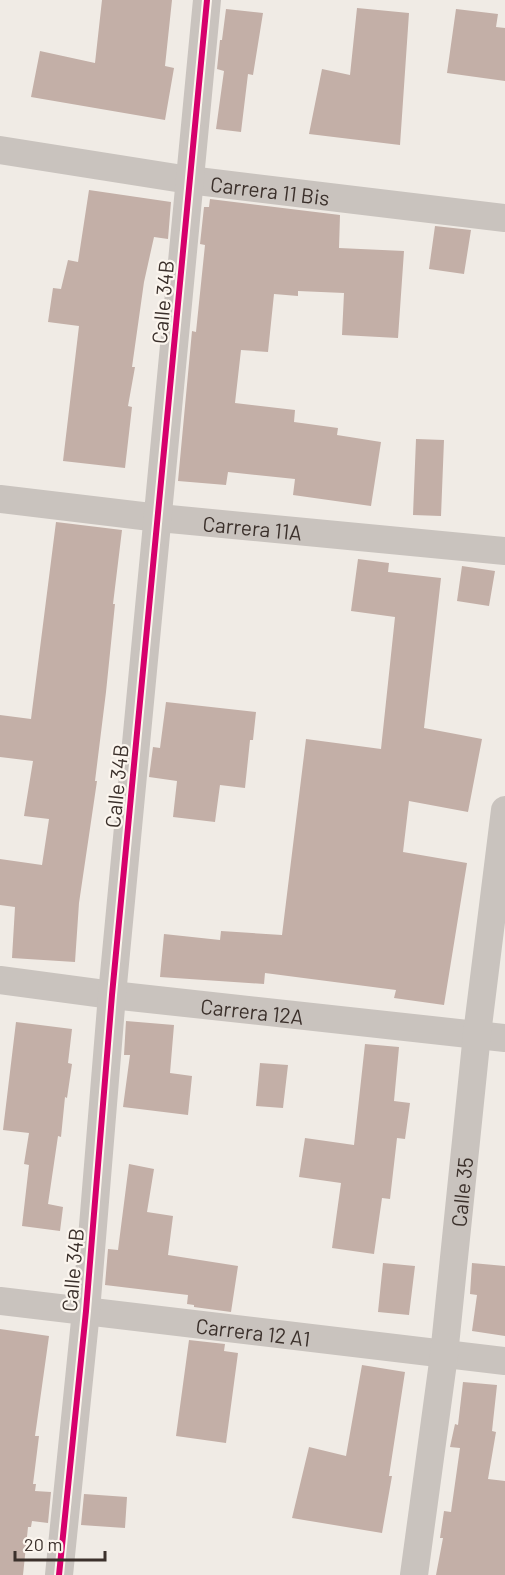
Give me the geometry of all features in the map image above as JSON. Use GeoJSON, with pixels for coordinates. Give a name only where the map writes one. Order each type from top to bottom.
{"type":"FeatureCollection","features":[{"type":"Feature","properties":{"kind":"street","name":"Calle 34B"},"geometry":{"type":"LineString","coordinates":[[59,1575],[86,1311],[112,995],[207,0]]}},
{"type":"Feature","properties":{"kind":"street","name":"Carrera 11 Bis"},"geometry":{"type":"LineString","coordinates":[[0,150],[189,180],[505,218]]}},
{"type":"Feature","properties":{"kind":"street","name":"Carrera 11A"},"geometry":{"type":"LineString","coordinates":[[0,499],[159,518],[505,551]]}},
{"type":"Feature","properties":{"kind":"street","name":"Calle 35"},"geometry":{"type":"LineString","coordinates":[[414,1575],[444,1355],[477,1034],[505,810]]}},
{"type":"Feature","properties":{"kind":"street","name":"Carrera 12A"},"geometry":{"type":"LineString","coordinates":[[0,980],[112,995],[505,1038]]}},
{"type":"Feature","properties":{"kind":"street","name":"Carrera 12 A1"},"geometry":{"type":"LineString","coordinates":[[0,1301],[505,1361]]}},
{"type":"Feature","properties":{"kind":"building"},"geometry":{"type":"Polygon","coordinates":[[[102,0],[172,0],[165,66],[174,68],[165,120],[31,97],[40,51],[95,63],[102,0]]]}},
{"type":"Feature","properties":{"kind":"building"},"geometry":{"type":"Polygon","coordinates":[[[357,8],[409,13],[400,145],[309,134],[322,69],[350,75],[357,8]]]}},
{"type":"Feature","properties":{"kind":"building"},"geometry":{"type":"Polygon","coordinates":[[[226,9],[263,13],[253,75],[248,74],[241,132],[216,129],[224,71],[217,69],[226,9]]]}},
{"type":"Feature","properties":{"kind":"building"},"geometry":{"type":"Polygon","coordinates":[[[456,9],[498,14],[496,27],[505,28],[505,81],[447,73],[456,9]]]}},
{"type":"Feature","properties":{"kind":"building"},"geometry":{"type":"Polygon","coordinates":[[[89,190],[171,202],[168,239],[154,237],[144,282],[132,367],[135,367],[128,406],[132,407],[125,468],[63,461],[79,326],[48,322],[53,288],[61,289],[68,260],[78,262],[89,190]]]}},
{"type":"Feature","properties":{"kind":"building"},"geometry":{"type":"Polygon","coordinates":[[[210,199],[340,215],[339,248],[404,251],[398,338],[342,335],[344,293],[298,291],[298,296],[274,294],[268,352],[241,350],[235,403],[295,410],[294,422],[338,428],[337,435],[381,442],[371,506],[293,495],[295,479],[228,472],[226,485],[178,481],[192,331],[196,332],[205,245],[200,244],[204,207],[209,207],[210,199]]]}},
{"type":"Feature","properties":{"kind":"building"},"geometry":{"type":"Polygon","coordinates":[[[435,226],[471,230],[464,274],[429,269],[435,226]]]}},
{"type":"Feature","properties":{"kind":"building"},"geometry":{"type":"Polygon","coordinates":[[[416,439],[444,440],[441,516],[413,515],[416,439]]]}},
{"type":"Feature","properties":{"kind":"building"},"geometry":{"type":"Polygon","coordinates":[[[56,522],[122,530],[95,781],[97,781],[79,903],[75,962],[12,958],[15,907],[0,905],[0,859],[42,865],[49,819],[24,816],[33,761],[0,757],[0,715],[31,719],[56,522]]]}},
{"type":"Feature","properties":{"kind":"building"},"geometry":{"type":"Polygon","coordinates":[[[358,559],[389,563],[388,572],[441,578],[424,728],[482,739],[468,812],[409,801],[403,852],[467,863],[444,1005],[394,998],[396,990],[265,973],[264,984],[160,977],[164,934],[220,940],[221,931],[282,935],[306,739],[381,749],[395,617],[351,611],[358,559]]]}},
{"type":"Feature","properties":{"kind":"building"},"geometry":{"type":"Polygon","coordinates":[[[462,566],[495,571],[489,606],[457,601],[462,566]]]}},
{"type":"Feature","properties":{"kind":"building"},"geometry":{"type":"Polygon","coordinates":[[[166,702],[256,712],[253,740],[250,740],[245,788],[220,785],[215,822],[173,817],[177,781],[149,777],[153,747],[160,748],[166,702]]]}},
{"type":"Feature","properties":{"kind":"building"},"geometry":{"type":"Polygon","coordinates":[[[126,1021],[174,1025],[170,1073],[192,1076],[188,1115],[123,1107],[130,1055],[124,1055],[126,1021]]]}},
{"type":"Feature","properties":{"kind":"building"},"geometry":{"type":"Polygon","coordinates":[[[16,1022],[72,1029],[68,1063],[72,1064],[48,1204],[63,1207],[60,1231],[22,1226],[29,1165],[24,1164],[29,1133],[3,1130],[16,1022]]]}},
{"type":"Feature","properties":{"kind":"building"},"geometry":{"type":"Polygon","coordinates":[[[365,1044],[399,1047],[394,1101],[410,1103],[405,1139],[397,1138],[390,1199],[382,1198],[374,1254],[332,1248],[341,1183],[299,1177],[305,1138],[354,1145],[365,1044]]]}},
{"type":"Feature","properties":{"kind":"building"},"geometry":{"type":"Polygon","coordinates":[[[260,1063],[288,1065],[283,1108],[256,1106],[260,1063]]]}},
{"type":"Feature","properties":{"kind":"building"},"geometry":{"type":"Polygon","coordinates":[[[129,1164],[154,1169],[147,1212],[173,1216],[168,1255],[238,1266],[231,1312],[194,1307],[194,1305],[187,1304],[188,1295],[105,1285],[108,1249],[118,1250],[129,1164]]]}},
{"type":"Feature","properties":{"kind":"building"},"geometry":{"type":"Polygon","coordinates":[[[383,1263],[415,1266],[409,1315],[378,1312],[383,1263]]]}},
{"type":"Feature","properties":{"kind":"building"},"geometry":{"type":"Polygon","coordinates":[[[472,1263],[505,1266],[505,1336],[472,1331],[477,1295],[470,1294],[472,1263]]]}},
{"type":"Feature","properties":{"kind":"building"},"geometry":{"type":"Polygon","coordinates":[[[0,1329],[49,1336],[35,1436],[39,1436],[33,1484],[36,1484],[35,1491],[51,1492],[48,1523],[32,1521],[31,1527],[28,1527],[23,1575],[0,1575],[0,1329]]]}},
{"type":"Feature","properties":{"kind":"building"},"geometry":{"type":"Polygon","coordinates":[[[189,1340],[225,1344],[224,1351],[238,1353],[226,1443],[176,1436],[189,1340]]]}},
{"type":"Feature","properties":{"kind":"building"},"geometry":{"type":"Polygon","coordinates":[[[362,1365],[405,1372],[389,1476],[392,1476],[382,1533],[292,1518],[309,1447],[346,1456],[362,1365]]]}},
{"type":"Feature","properties":{"kind":"building"},"geometry":{"type":"Polygon","coordinates":[[[463,1382],[497,1385],[492,1431],[496,1432],[488,1479],[505,1481],[505,1575],[436,1575],[443,1538],[440,1538],[444,1511],[451,1512],[460,1448],[450,1447],[455,1424],[458,1425],[463,1382]]]}},
{"type":"Feature","properties":{"kind":"building"},"geometry":{"type":"Polygon","coordinates":[[[84,1494],[127,1497],[125,1528],[81,1525],[84,1494]]]}},
{"type":"Feature","properties":{"kind":"cycle path"},"geometry":{"type":"LineString","coordinates":[[59,1575],[86,1311],[112,995],[207,0]]}}]}
